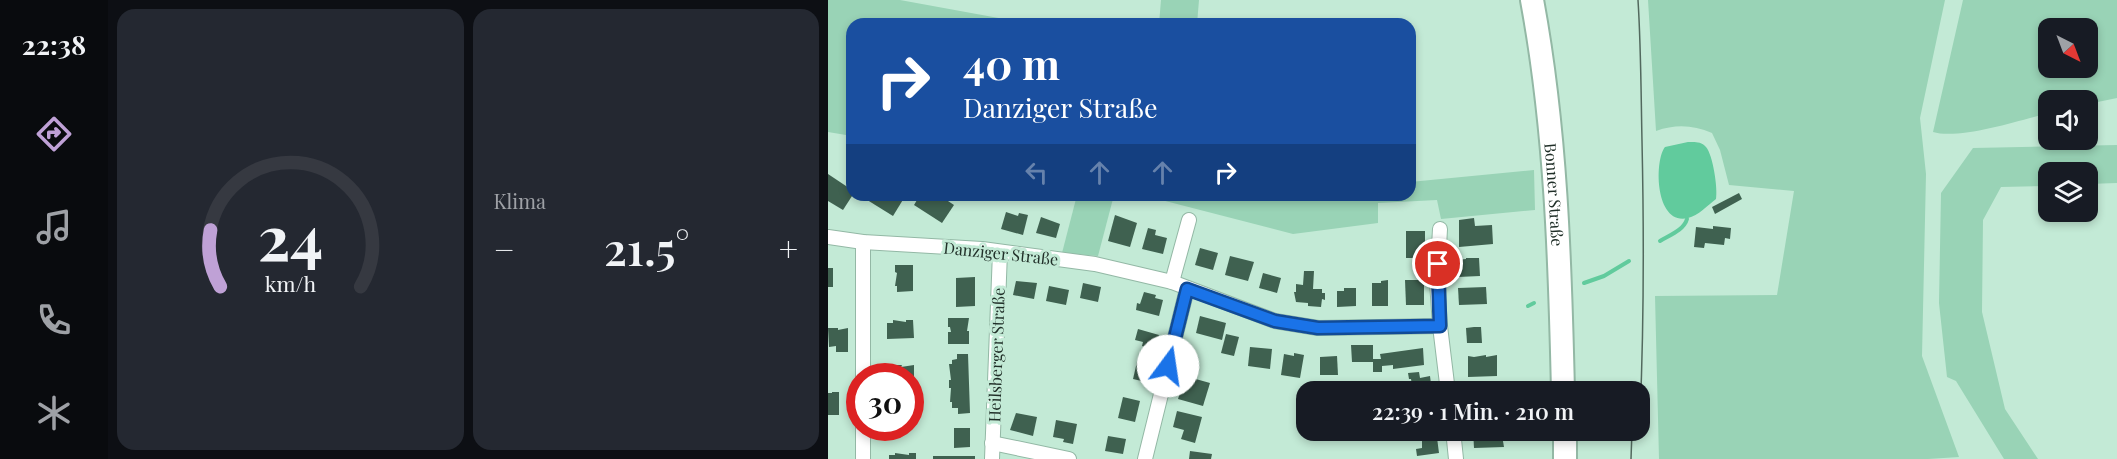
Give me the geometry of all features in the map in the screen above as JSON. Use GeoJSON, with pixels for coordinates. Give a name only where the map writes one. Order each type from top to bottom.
{"type":"FeatureCollection","features":[{"type":"Feature","properties":{"kind":"main road","name":"Bonner Straße"},"geometry":{"type":"LineString","coordinates":[[1532,0],[1540,47],[1556,183],[1563,381]]}},
{"type":"Feature","properties":{"kind":"main road"},"geometry":{"type":"LineString","coordinates":[[1564,441],[1565,459]]}},
{"type":"Feature","properties":{"kind":"street"},"geometry":{"type":"LineString","coordinates":[[1172,282],[1189,220]]}},
{"type":"Feature","properties":{"kind":"street"},"geometry":{"type":"LineString","coordinates":[[1440,228],[1437,282],[1447,381]]}},
{"type":"Feature","properties":{"kind":"street","name":"Danziger Straße"},"geometry":{"type":"LineString","coordinates":[[828,237],[862,242],[1000,252],[1095,264],[1172,282],[1275,321],[1318,328],[1440,326]]}},
{"type":"Feature","properties":{"kind":"street"},"geometry":{"type":"LineString","coordinates":[[862,242],[863,363]]}},
{"type":"Feature","properties":{"kind":"street","name":"Heilsberger Straße"},"geometry":{"type":"LineString","coordinates":[[992,459],[1000,252]]}},
{"type":"Feature","properties":{"kind":"street"},"geometry":{"type":"LineString","coordinates":[[1145,459],[1187,289]]}},
{"type":"Feature","properties":{"kind":"street"},"geometry":{"type":"LineString","coordinates":[[863,441],[863,459]]}},
{"type":"Feature","properties":{"kind":"street"},"geometry":{"type":"LineString","coordinates":[[1454,441],[1456,459]]}},
{"type":"Feature","properties":{"kind":"street"},"geometry":{"type":"LineString","coordinates":[[992,444],[1069,459]]}},
{"type":"Feature","properties":{"kind":"shaded area"},"geometry":{"type":"Polygon","coordinates":[[[828,0],[900,0],[999,18],[846,18],[846,135],[828,132],[828,0]]]}},
{"type":"Feature","properties":{"kind":"shaded area"},"geometry":{"type":"Polygon","coordinates":[[[1161,0],[1199,0],[1198,18],[1160,18],[1161,0]]]}},
{"type":"Feature","properties":{"kind":"shaded area"},"geometry":{"type":"Polygon","coordinates":[[[1648,0],[1945,0],[1920,118],[1926,174],[1922,356],[1959,457],[1659,459],[1655,296],[1777,295],[1794,191],[1729,185],[1720,150],[1712,133],[1684,126],[1656,131],[1648,0]]]}},
{"type":"Feature","properties":{"kind":"shaded area"},"geometry":{"type":"Polygon","coordinates":[[[1963,0],[2117,0],[2117,98],[2098,102],[2098,90],[2038,90],[2038,116],[1973,131],[1944,134],[1933,132],[1963,0]]]}},
{"type":"Feature","properties":{"kind":"shaded area"},"geometry":{"type":"Polygon","coordinates":[[[1688,142],[1702,144],[1709,151],[1714,172],[1716,199],[1692,217],[1677,218],[1663,203],[1659,165],[1665,147],[1688,142]]]}},
{"type":"Feature","properties":{"kind":"shaded area"},"geometry":{"type":"Polygon","coordinates":[[[2098,145],[2117,145],[2117,183],[2098,184],[2098,162],[2038,162],[2038,186],[2001,187],[1983,220],[1982,312],[2005,409],[2038,459],[2004,459],[1956,381],[1947,377],[1939,303],[1941,193],[1973,148],[2038,147],[2038,150],[2098,150],[2098,145]]]}},
{"type":"Feature","properties":{"kind":"shaded area"},"geometry":{"type":"Polygon","coordinates":[[[1534,170],[1535,210],[1441,219],[1437,200],[1378,203],[1378,223],[1293,234],[1165,201],[1416,201],[1416,181],[1534,170]]]}},
{"type":"Feature","properties":{"kind":"shaded area"},"geometry":{"type":"Polygon","coordinates":[[[1075,201],[1112,201],[1098,256],[1062,253],[1075,201]]]}},
{"type":"Feature","properties":{"kind":"building"},"geometry":{"type":"Polygon","coordinates":[[[828,174],[846,186],[846,201],[849,201],[843,210],[828,201],[828,174]]]}},
{"type":"Feature","properties":{"kind":"building"},"geometry":{"type":"Polygon","coordinates":[[[1739,193],[1742,199],[1715,214],[1712,207],[1739,193]]]}},
{"type":"Feature","properties":{"kind":"building"},"geometry":{"type":"Polygon","coordinates":[[[869,201],[902,201],[893,216],[869,201]]]}},
{"type":"Feature","properties":{"kind":"building"},"geometry":{"type":"Polygon","coordinates":[[[916,201],[948,201],[954,205],[942,223],[914,205],[916,201]]]}},
{"type":"Feature","properties":{"kind":"building"},"geometry":{"type":"Polygon","coordinates":[[[1006,212],[1018,216],[1019,213],[1028,215],[1023,235],[1001,229],[1006,212]]]}},
{"type":"Feature","properties":{"kind":"building"},"geometry":{"type":"Polygon","coordinates":[[[1115,215],[1137,223],[1130,247],[1108,241],[1115,215]]]}},
{"type":"Feature","properties":{"kind":"building"},"geometry":{"type":"Polygon","coordinates":[[[1041,217],[1060,224],[1056,238],[1036,233],[1041,217]]]}},
{"type":"Feature","properties":{"kind":"building"},"geometry":{"type":"Polygon","coordinates":[[[1474,218],[1475,226],[1492,225],[1493,244],[1459,247],[1459,220],[1474,218]]]}},
{"type":"Feature","properties":{"kind":"building"},"geometry":{"type":"Polygon","coordinates":[[[1713,226],[1731,228],[1730,239],[1725,238],[1724,245],[1705,243],[1704,248],[1694,247],[1696,227],[1713,229],[1713,226]]]}},
{"type":"Feature","properties":{"kind":"building"},"geometry":{"type":"Polygon","coordinates":[[[1148,228],[1156,230],[1155,235],[1167,238],[1163,254],[1142,249],[1148,228]]]}},
{"type":"Feature","properties":{"kind":"building"},"geometry":{"type":"Polygon","coordinates":[[[1406,231],[1425,231],[1425,258],[1406,258],[1406,231]]]}},
{"type":"Feature","properties":{"kind":"building"},"geometry":{"type":"Polygon","coordinates":[[[1200,248],[1218,253],[1213,270],[1195,265],[1200,248]]]}},
{"type":"Feature","properties":{"kind":"building"},"geometry":{"type":"Polygon","coordinates":[[[1230,256],[1254,262],[1248,281],[1225,275],[1230,256]]]}},
{"type":"Feature","properties":{"kind":"building"},"geometry":{"type":"Polygon","coordinates":[[[1479,258],[1480,276],[1458,277],[1457,260],[1479,258]]]}},
{"type":"Feature","properties":{"kind":"building"},"geometry":{"type":"Polygon","coordinates":[[[895,265],[913,265],[913,291],[897,292],[895,265]]]}},
{"type":"Feature","properties":{"kind":"building"},"geometry":{"type":"Polygon","coordinates":[[[828,268],[833,268],[833,287],[828,287],[828,268]]]}},
{"type":"Feature","properties":{"kind":"building"},"geometry":{"type":"Polygon","coordinates":[[[1304,271],[1314,271],[1313,289],[1322,289],[1322,293],[1325,293],[1325,300],[1322,299],[1321,307],[1296,302],[1294,292],[1296,292],[1296,284],[1303,285],[1304,271]]]}},
{"type":"Feature","properties":{"kind":"building"},"geometry":{"type":"Polygon","coordinates":[[[1263,273],[1281,278],[1277,293],[1259,288],[1263,273]]]}},
{"type":"Feature","properties":{"kind":"building"},"geometry":{"type":"Polygon","coordinates":[[[975,277],[975,306],[956,307],[956,278],[975,277]]]}},
{"type":"Feature","properties":{"kind":"building"},"geometry":{"type":"Polygon","coordinates":[[[1388,280],[1388,306],[1372,306],[1372,283],[1388,280]]]}},
{"type":"Feature","properties":{"kind":"building"},"geometry":{"type":"Polygon","coordinates":[[[1405,280],[1424,280],[1424,305],[1406,305],[1405,280]]]}},
{"type":"Feature","properties":{"kind":"building"},"geometry":{"type":"Polygon","coordinates":[[[1016,281],[1037,283],[1034,299],[1013,295],[1016,281]]]}},
{"type":"Feature","properties":{"kind":"building"},"geometry":{"type":"Polygon","coordinates":[[[1083,283],[1101,287],[1098,302],[1080,298],[1083,283]]]}},
{"type":"Feature","properties":{"kind":"building"},"geometry":{"type":"Polygon","coordinates":[[[1049,286],[1069,290],[1066,305],[1046,301],[1049,286]]]}},
{"type":"Feature","properties":{"kind":"building"},"geometry":{"type":"Polygon","coordinates":[[[1486,287],[1487,304],[1459,305],[1458,288],[1486,287]]]}},
{"type":"Feature","properties":{"kind":"building"},"geometry":{"type":"Polygon","coordinates":[[[1344,288],[1356,288],[1356,306],[1337,307],[1337,291],[1344,291],[1344,288]]]}},
{"type":"Feature","properties":{"kind":"building"},"geometry":{"type":"Polygon","coordinates":[[[1144,292],[1156,295],[1155,298],[1163,300],[1159,316],[1136,310],[1137,303],[1140,304],[1144,292]]]}},
{"type":"Feature","properties":{"kind":"building"},"geometry":{"type":"Polygon","coordinates":[[[1200,316],[1226,323],[1222,340],[1196,333],[1200,316]]]}},
{"type":"Feature","properties":{"kind":"building"},"geometry":{"type":"Polygon","coordinates":[[[948,318],[969,318],[967,331],[969,331],[969,344],[948,344],[948,332],[951,332],[948,327],[948,318]]]}},
{"type":"Feature","properties":{"kind":"building"},"geometry":{"type":"Polygon","coordinates":[[[893,320],[906,322],[906,320],[913,320],[914,338],[887,339],[887,323],[893,323],[893,320]]]}},
{"type":"Feature","properties":{"kind":"building"},"geometry":{"type":"Polygon","coordinates":[[[1481,327],[1482,343],[1467,343],[1466,328],[1481,327]]]}},
{"type":"Feature","properties":{"kind":"building"},"geometry":{"type":"Polygon","coordinates":[[[828,328],[838,328],[838,330],[848,328],[848,352],[836,352],[836,346],[829,347],[828,328]]]}},
{"type":"Feature","properties":{"kind":"building"},"geometry":{"type":"Polygon","coordinates":[[[1138,329],[1159,335],[1155,350],[1142,346],[1143,342],[1135,340],[1138,329]]]}},
{"type":"Feature","properties":{"kind":"building"},"geometry":{"type":"Polygon","coordinates":[[[1226,334],[1239,337],[1234,356],[1221,353],[1226,334]]]}},
{"type":"Feature","properties":{"kind":"building"},"geometry":{"type":"Polygon","coordinates":[[[1351,345],[1373,345],[1373,359],[1381,359],[1380,354],[1423,348],[1424,365],[1393,369],[1393,365],[1382,366],[1382,372],[1373,372],[1373,362],[1352,362],[1351,345]]]}},
{"type":"Feature","properties":{"kind":"building"},"geometry":{"type":"Polygon","coordinates":[[[1250,347],[1272,349],[1270,369],[1248,366],[1250,347]]]}},
{"type":"Feature","properties":{"kind":"building"},"geometry":{"type":"Polygon","coordinates":[[[1294,353],[1304,355],[1300,378],[1281,375],[1284,354],[1294,356],[1294,353]]]}},
{"type":"Feature","properties":{"kind":"building"},"geometry":{"type":"Polygon","coordinates":[[[957,354],[968,354],[970,413],[958,414],[958,408],[952,408],[952,402],[950,402],[949,364],[952,364],[952,360],[957,359],[957,354]]]}},
{"type":"Feature","properties":{"kind":"building"},"geometry":{"type":"Polygon","coordinates":[[[1486,355],[1486,357],[1497,355],[1497,376],[1468,377],[1468,356],[1486,355]]]}},
{"type":"Feature","properties":{"kind":"building"},"geometry":{"type":"Polygon","coordinates":[[[1337,356],[1338,375],[1320,375],[1320,357],[1337,356]]]}},
{"type":"Feature","properties":{"kind":"building"},"geometry":{"type":"Polygon","coordinates":[[[1137,362],[1150,365],[1146,382],[1133,379],[1137,362]]]}},
{"type":"Feature","properties":{"kind":"building"},"geometry":{"type":"Polygon","coordinates":[[[1419,372],[1420,378],[1430,376],[1431,381],[1411,381],[1408,373],[1419,372]]]}},
{"type":"Feature","properties":{"kind":"building"},"geometry":{"type":"Polygon","coordinates":[[[1185,376],[1210,383],[1203,406],[1178,399],[1185,376]]]}},
{"type":"Feature","properties":{"kind":"building"},"geometry":{"type":"Polygon","coordinates":[[[839,392],[839,415],[828,415],[828,393],[839,392]]]}},
{"type":"Feature","properties":{"kind":"building"},"geometry":{"type":"Polygon","coordinates":[[[1123,397],[1140,401],[1135,422],[1118,418],[1123,397]]]}},
{"type":"Feature","properties":{"kind":"building"},"geometry":{"type":"Polygon","coordinates":[[[1177,411],[1202,417],[1195,443],[1181,439],[1184,430],[1173,427],[1177,411]]]}},
{"type":"Feature","properties":{"kind":"building"},"geometry":{"type":"Polygon","coordinates":[[[1016,413],[1037,417],[1033,436],[1010,430],[1016,413]]]}},
{"type":"Feature","properties":{"kind":"building"},"geometry":{"type":"Polygon","coordinates":[[[1056,420],[1077,424],[1073,444],[1053,437],[1056,420]]]}},
{"type":"Feature","properties":{"kind":"building"},"geometry":{"type":"Polygon","coordinates":[[[954,428],[970,428],[970,447],[954,448],[954,428]]]}},
{"type":"Feature","properties":{"kind":"building"},"geometry":{"type":"Polygon","coordinates":[[[1108,436],[1126,439],[1123,454],[1105,451],[1108,436]]]}},
{"type":"Feature","properties":{"kind":"building"},"geometry":{"type":"Polygon","coordinates":[[[1422,441],[1437,441],[1439,453],[1417,456],[1416,449],[1422,448],[1422,441]]]}},
{"type":"Feature","properties":{"kind":"building"},"geometry":{"type":"Polygon","coordinates":[[[1474,441],[1503,441],[1504,447],[1474,448],[1474,441]]]}},
{"type":"Feature","properties":{"kind":"building"},"geometry":{"type":"Polygon","coordinates":[[[1190,451],[1212,454],[1211,459],[1189,459],[1190,451]]]}},
{"type":"Feature","properties":{"kind":"building"},"geometry":{"type":"Polygon","coordinates":[[[895,453],[909,455],[909,453],[916,453],[916,459],[889,459],[889,455],[895,455],[895,453]]]}},
{"type":"Feature","properties":{"kind":"building"},"geometry":{"type":"Polygon","coordinates":[[[933,456],[975,456],[975,459],[933,459],[933,456]]]}},
{"type":"Feature","properties":{"kind":"waterway"},"geometry":{"type":"LineString","coordinates":[[1660,241],[1680,229],[1687,219]]}},
{"type":"Feature","properties":{"kind":"waterway"},"geometry":{"type":"LineString","coordinates":[[1584,283],[1604,276],[1629,261]]}},
{"type":"Feature","properties":{"kind":"waterway"},"geometry":{"type":"LineString","coordinates":[[1528,306],[1534,303]]}},
{"type":"Feature","properties":{"kind":"tram line"},"geometry":{"type":"LineString","coordinates":[[1638,0],[1643,244],[1641,381]]}},
{"type":"Feature","properties":{"kind":"tram line"},"geometry":{"type":"LineString","coordinates":[[1631,459],[1632,441]]}},
{"type":"Feature","properties":{"kind":"route"},"geometry":{"type":"LineString","coordinates":[[1168,366],[1187,289],[1275,321],[1318,328],[1440,326],[1438,264]]}}]}
